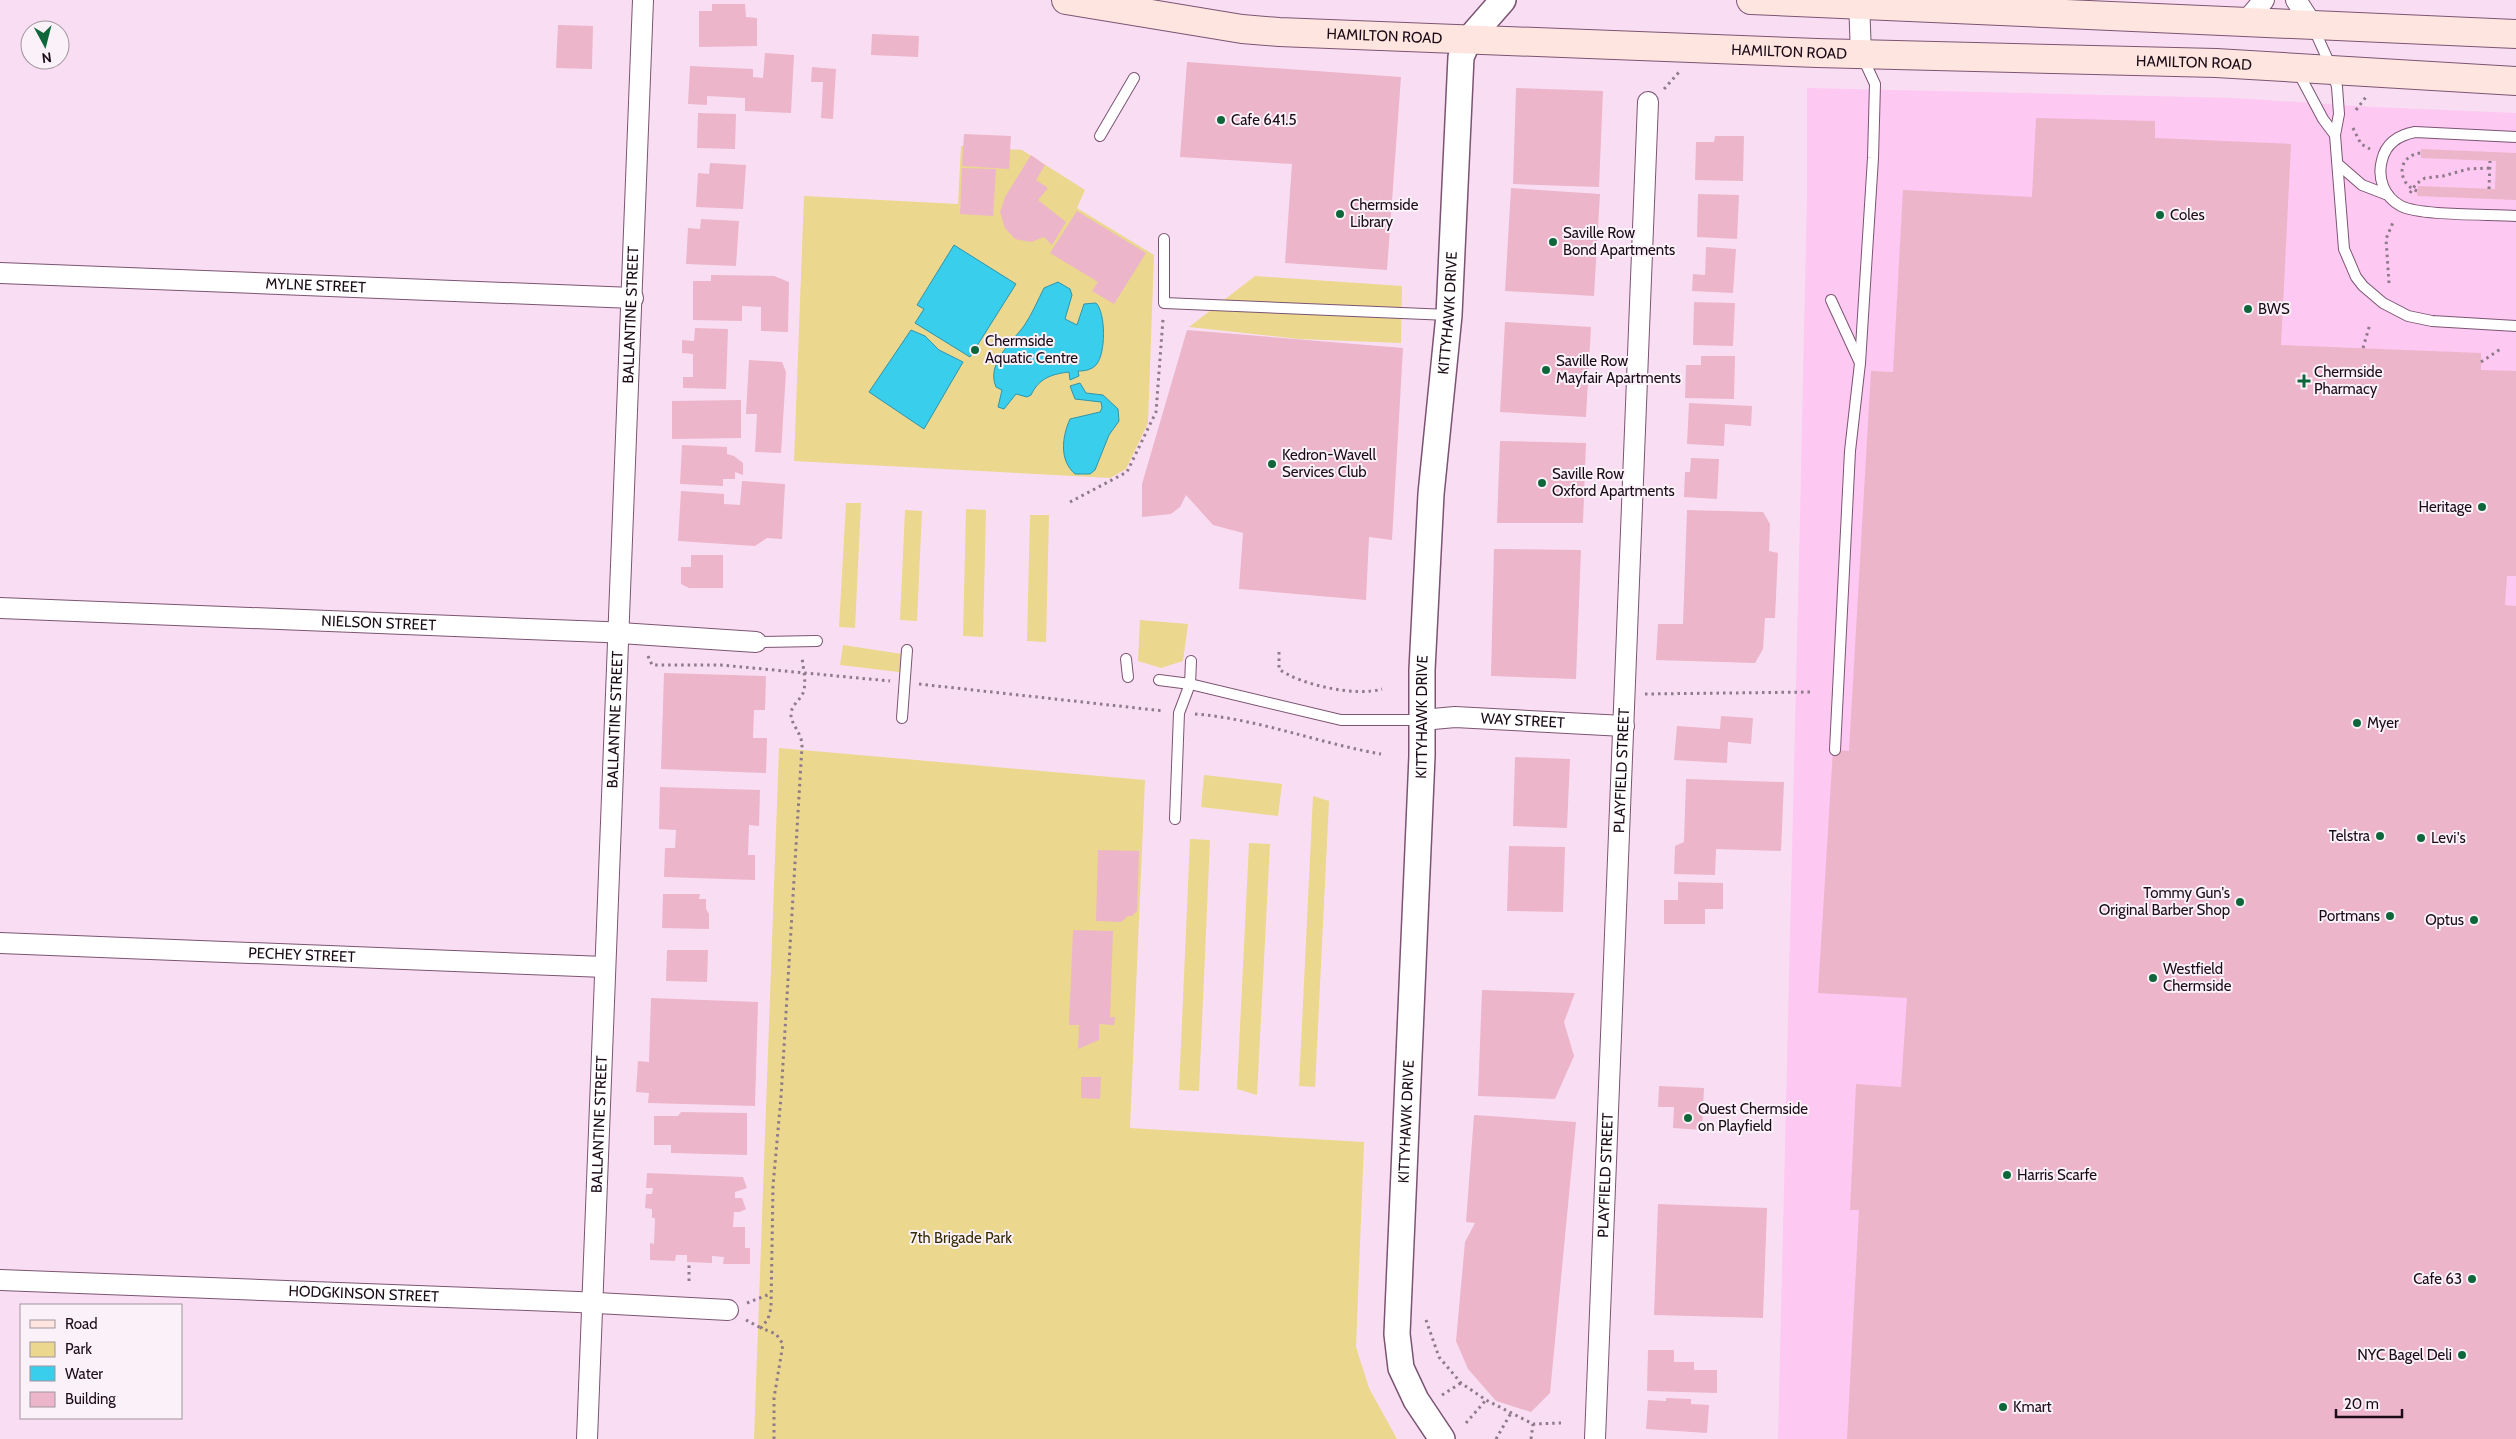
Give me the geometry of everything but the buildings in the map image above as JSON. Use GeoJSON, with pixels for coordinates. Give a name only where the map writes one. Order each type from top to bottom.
{"type":"FeatureCollection","features":[{"type":"Feature","properties":{"kind":"main road","name":"HAMILTON ROAD"},"geometry":{"type":"LineString","coordinates":[[1066,0],[1242,29],[1861,55],[2294,66],[2516,80]]}},
{"type":"Feature","properties":{"kind":"main road"},"geometry":{"type":"LineString","coordinates":[[1751,0],[1859,3],[2313,26],[2516,34]]}},
{"type":"Feature","properties":{"kind":"street","name":"BALLANTINE STREET"},"geometry":{"type":"LineString","coordinates":[[587,1439],[633,298],[643,0]]}},
{"type":"Feature","properties":{"kind":"street","name":"KITTYHAWK DRIVE"},"geometry":{"type":"LineString","coordinates":[[1442,1439],[1416,1400],[1405,1376],[1397,1334],[1422,756],[1422,670],[1431,494],[1449,315],[1460,68],[1464,48],[1469,39],[1503,0]]}},
{"type":"Feature","properties":{"kind":"street"},"geometry":{"type":"LineString","coordinates":[[2245,22],[2264,0]]}},
{"type":"Feature","properties":{"kind":"street"},"geometry":{"type":"LineString","coordinates":[[2296,0],[2313,26]]}},
{"type":"Feature","properties":{"kind":"street"},"geometry":{"type":"LineString","coordinates":[[1859,3],[1861,55]]}},
{"type":"Feature","properties":{"kind":"street","name":"PLAYFIELD STREET"},"geometry":{"type":"LineString","coordinates":[[1595,1439],[1648,102]]}},
{"type":"Feature","properties":{"kind":"street","name":"MYLNE STREET"},"geometry":{"type":"LineString","coordinates":[[0,273],[633,298]]}},
{"type":"Feature","properties":{"kind":"street","name":"NIELSON STREET"},"geometry":{"type":"LineString","coordinates":[[0,608],[618,633],[756,642]]}},
{"type":"Feature","properties":{"kind":"street","name":"WAY STREET"},"geometry":{"type":"LineString","coordinates":[[1422,720],[1455,717],[1624,726]]}},
{"type":"Feature","properties":{"kind":"street","name":"PECHEY STREET"},"geometry":{"type":"LineString","coordinates":[[0,943],[606,967]]}},
{"type":"Feature","properties":{"kind":"street","name":"HODGKINSON STREET"},"geometry":{"type":"LineString","coordinates":[[0,1280],[728,1310]]}},
{"type":"Feature","properties":{"kind":"lane"},"geometry":{"type":"LineString","coordinates":[[2313,26],[2332,69],[2337,87],[2339,114],[2335,135],[2339,165],[2344,249],[2356,277],[2372,295],[2395,310],[2418,319],[2516,326]]}},
{"type":"Feature","properties":{"kind":"lane"},"geometry":{"type":"LineString","coordinates":[[1835,750],[1850,451],[1860,364],[1873,158],[1875,84],[1861,55]]}},
{"type":"Feature","properties":{"kind":"lane"},"geometry":{"type":"LineString","coordinates":[[2294,66],[2335,135]]}},
{"type":"Feature","properties":{"kind":"lane"},"geometry":{"type":"LineString","coordinates":[[1100,136],[1134,78]]}},
{"type":"Feature","properties":{"kind":"lane"},"geometry":{"type":"LineString","coordinates":[[2388,195],[2381,180],[2381,164],[2387,148],[2398,137],[2415,132],[2516,137]]}},
{"type":"Feature","properties":{"kind":"lane"},"geometry":{"type":"LineString","coordinates":[[2339,165],[2362,184],[2388,195],[2402,206],[2421,211],[2516,216]]}},
{"type":"Feature","properties":{"kind":"lane"},"geometry":{"type":"LineString","coordinates":[[1164,239],[1164,303],[1449,315]]}},
{"type":"Feature","properties":{"kind":"lane"},"geometry":{"type":"LineString","coordinates":[[1831,300],[1860,364]]}},
{"type":"Feature","properties":{"kind":"lane"},"geometry":{"type":"LineString","coordinates":[[756,642],[817,641]]}},
{"type":"Feature","properties":{"kind":"lane"},"geometry":{"type":"LineString","coordinates":[[902,718],[907,650]]}},
{"type":"Feature","properties":{"kind":"lane"},"geometry":{"type":"LineString","coordinates":[[1126,659],[1128,677]]}},
{"type":"Feature","properties":{"kind":"lane"},"geometry":{"type":"LineString","coordinates":[[1175,819],[1179,712],[1190,684],[1191,661]]}},
{"type":"Feature","properties":{"kind":"lane"},"geometry":{"type":"LineString","coordinates":[[1159,680],[1190,684],[1341,720],[1422,720]]}},
{"type":"Feature","properties":{"kind":"path"},"geometry":{"type":"LineString","coordinates":[[1648,102],[1668,87],[1682,69]]}},
{"type":"Feature","properties":{"kind":"path"},"geometry":{"type":"LineString","coordinates":[[2354,112],[2368,94]]}},
{"type":"Feature","properties":{"kind":"path"},"geometry":{"type":"LineString","coordinates":[[2352,124],[2357,139],[2366,148]]}},
{"type":"Feature","properties":{"kind":"path"},"geometry":{"type":"LineString","coordinates":[[2417,191],[2406,183],[2401,172],[2402,165],[2411,156],[2421,154]]}},
{"type":"Feature","properties":{"kind":"path"},"geometry":{"type":"LineString","coordinates":[[2489,189],[2490,161]]}},
{"type":"Feature","properties":{"kind":"path"},"geometry":{"type":"LineString","coordinates":[[1070,502],[1127,472],[1156,412],[1164,303]]}},
{"type":"Feature","properties":{"kind":"path"},"geometry":{"type":"LineString","coordinates":[[2363,348],[2370,324]]}},
{"type":"Feature","properties":{"kind":"path"},"geometry":{"type":"LineString","coordinates":[[2481,362],[2502,348]]}},
{"type":"Feature","properties":{"kind":"path"},"geometry":{"type":"LineString","coordinates":[[774,1439],[774,1398],[783,1344],[776,1334],[762,1328],[768,1320],[771,1308],[773,1186],[781,1097],[802,746],[800,732],[792,722],[790,714],[803,692],[804,672],[800,641]]}},
{"type":"Feature","properties":{"kind":"path"},"geometry":{"type":"LineString","coordinates":[[1279,652],[1279,669],[1290,677],[1345,691],[1370,692],[1382,689]]}},
{"type":"Feature","properties":{"kind":"path"},"geometry":{"type":"LineString","coordinates":[[646,653],[652,665],[721,665],[804,672],[1227,716],[1338,747],[1381,754]]}},
{"type":"Feature","properties":{"kind":"path"},"geometry":{"type":"LineString","coordinates":[[1639,694],[1812,692]]}},
{"type":"Feature","properties":{"kind":"path"},"geometry":{"type":"LineString","coordinates":[[689,1263],[689,1281]]}},
{"type":"Feature","properties":{"kind":"path"},"geometry":{"type":"LineString","coordinates":[[1426,1320],[1439,1357],[1461,1383],[1486,1400],[1533,1424],[1561,1423]]}},
{"type":"Feature","properties":{"kind":"path"},"geometry":{"type":"LineString","coordinates":[[1442,1395],[1461,1383]]}},
{"type":"Feature","properties":{"kind":"path"},"geometry":{"type":"LineString","coordinates":[[1466,1422],[1486,1400]]}},
{"type":"Feature","properties":{"kind":"path"},"geometry":{"type":"LineString","coordinates":[[1496,1439],[1511,1413]]}},
{"type":"Feature","properties":{"kind":"path"},"geometry":{"type":"LineString","coordinates":[[1531,1439],[1533,1424]]}},
{"type":"Feature","properties":{"kind":"shaded area","name":"Westfield Chermside"},"geometry":{"type":"Polygon","coordinates":[[[1807,88],[2235,98],[2373,107],[2516,113],[2516,1439],[1778,1439],[1807,195],[1807,88]]]}},
{"type":"Feature","properties":{"kind":"green space","name":"Chermside Aquatic Centre"},"geometry":{"type":"Polygon","coordinates":[[[961,146],[1022,150],[1085,190],[1077,208],[1154,255],[1148,423],[1126,469],[1110,478],[794,461],[804,196],[958,204],[961,146]]]}},
{"type":"Feature","properties":{"kind":"green space"},"geometry":{"type":"Polygon","coordinates":[[[1255,276],[1402,286],[1401,343],[1299,339],[1189,327],[1255,276]]]}},
{"type":"Feature","properties":{"kind":"green space"},"geometry":{"type":"Polygon","coordinates":[[[846,503],[861,503],[855,628],[839,627],[846,503]]]}},
{"type":"Feature","properties":{"kind":"green space"},"geometry":{"type":"Polygon","coordinates":[[[966,509],[986,510],[983,637],[963,636],[966,509]]]}},
{"type":"Feature","properties":{"kind":"green space"},"geometry":{"type":"Polygon","coordinates":[[[905,510],[922,511],[917,621],[900,620],[905,510]]]}},
{"type":"Feature","properties":{"kind":"green space"},"geometry":{"type":"Polygon","coordinates":[[[1030,515],[1049,515],[1046,642],[1027,641],[1030,515]]]}},
{"type":"Feature","properties":{"kind":"green space"},"geometry":{"type":"Polygon","coordinates":[[[1140,620],[1188,624],[1183,661],[1161,668],[1138,661],[1140,620]]]}},
{"type":"Feature","properties":{"kind":"green space"},"geometry":{"type":"Polygon","coordinates":[[[843,645],[902,654],[899,672],[840,665],[843,645]]]}},
{"type":"Feature","properties":{"kind":"green space","name":"7th Brigade Park"},"geometry":{"type":"Polygon","coordinates":[[[779,748],[1145,780],[1130,1128],[1364,1142],[1356,1347],[1369,1388],[1397,1439],[754,1439],[779,748]]]}},
{"type":"Feature","properties":{"kind":"green space"},"geometry":{"type":"Polygon","coordinates":[[[1204,775],[1282,784],[1278,816],[1201,807],[1204,775]]]}},
{"type":"Feature","properties":{"kind":"green space"},"geometry":{"type":"Polygon","coordinates":[[[1313,796],[1329,801],[1315,1087],[1299,1086],[1313,796]]]}},
{"type":"Feature","properties":{"kind":"green space"},"geometry":{"type":"Polygon","coordinates":[[[1190,839],[1210,840],[1199,1091],[1179,1090],[1190,839]]]}},
{"type":"Feature","properties":{"kind":"green space"},"geometry":{"type":"Polygon","coordinates":[[[1249,843],[1270,844],[1257,1095],[1237,1089],[1249,843]]]}},
{"type":"Feature","properties":{"kind":"water"},"geometry":{"type":"Polygon","coordinates":[[[954,245],[1016,284],[970,357],[915,323],[924,309],[917,305],[954,245]]]}},
{"type":"Feature","properties":{"kind":"water"},"geometry":{"type":"Polygon","coordinates":[[[1058,282],[1070,289],[1072,295],[1065,319],[1077,325],[1084,304],[1096,303],[1099,308],[1102,315],[1104,334],[1099,360],[1092,368],[1078,371],[1079,376],[1070,380],[1069,372],[1057,374],[1042,381],[1031,395],[1027,397],[1016,394],[1004,409],[998,407],[1002,390],[996,387],[994,378],[997,362],[1001,354],[1024,326],[1044,288],[1058,282]]]}},
{"type":"Feature","properties":{"kind":"water"},"geometry":{"type":"Polygon","coordinates":[[[911,330],[925,336],[939,350],[963,362],[924,429],[869,392],[911,330]]]}},
{"type":"Feature","properties":{"kind":"water"},"geometry":{"type":"Polygon","coordinates":[[[1080,383],[1086,393],[1103,395],[1118,409],[1119,421],[1109,435],[1095,470],[1090,474],[1075,474],[1066,462],[1064,455],[1065,433],[1070,419],[1100,412],[1102,408],[1101,402],[1075,399],[1070,386],[1080,383]]]}},
{"type":"Feature","properties":{"kind":"place","name":"Cafe 641.5"},"geometry":{"type":"Point","coordinates":[1221,120]}},
{"type":"Feature","properties":{"kind":"place","name":"Chermside Library"},"geometry":{"type":"Point","coordinates":[1340,214]}},
{"type":"Feature","properties":{"kind":"place","name":"Coles"},"geometry":{"type":"Point","coordinates":[2160,215]}},
{"type":"Feature","properties":{"kind":"place","name":"Saville Row Bond Apartments"},"geometry":{"type":"Point","coordinates":[1553,242]}},
{"type":"Feature","properties":{"kind":"place","name":"BWS"},"geometry":{"type":"Point","coordinates":[2248,309]}},
{"type":"Feature","properties":{"kind":"place","name":"Chermside Aquatic Centre"},"geometry":{"type":"Point","coordinates":[975,350]}},
{"type":"Feature","properties":{"kind":"place","name":"Saville Row Mayfair Apartments"},"geometry":{"type":"Point","coordinates":[1546,370]}},
{"type":"Feature","properties":{"kind":"place","name":"Chermside Pharmacy"},"geometry":{"type":"Point","coordinates":[2304,381]}},
{"type":"Feature","properties":{"kind":"place","name":"Kedron-Wavell Services Club"},"geometry":{"type":"Point","coordinates":[1272,464]}},
{"type":"Feature","properties":{"kind":"place","name":"Saville Row Oxford Apartments"},"geometry":{"type":"Point","coordinates":[1542,483]}},
{"type":"Feature","properties":{"kind":"place","name":"Heritage"},"geometry":{"type":"Point","coordinates":[2482,507]}},
{"type":"Feature","properties":{"kind":"place","name":"Myer"},"geometry":{"type":"Point","coordinates":[2357,723]}},
{"type":"Feature","properties":{"kind":"place","name":"Telstra"},"geometry":{"type":"Point","coordinates":[2380,836]}},
{"type":"Feature","properties":{"kind":"place","name":"Levi's"},"geometry":{"type":"Point","coordinates":[2421,838]}},
{"type":"Feature","properties":{"kind":"place","name":"Tommy Gun's Original Barber Shop"},"geometry":{"type":"Point","coordinates":[2240,902]}},
{"type":"Feature","properties":{"kind":"place","name":"Portmans"},"geometry":{"type":"Point","coordinates":[2390,916]}},
{"type":"Feature","properties":{"kind":"place","name":"Optus"},"geometry":{"type":"Point","coordinates":[2474,920]}},
{"type":"Feature","properties":{"kind":"place","name":"Westfield Chermside"},"geometry":{"type":"Point","coordinates":[2153,978]}},
{"type":"Feature","properties":{"kind":"place","name":"Quest Chermside on Playfield"},"geometry":{"type":"Point","coordinates":[1688,1118]}},
{"type":"Feature","properties":{"kind":"place","name":"Harris Scarfe"},"geometry":{"type":"Point","coordinates":[2007,1175]}},
{"type":"Feature","properties":{"kind":"place","name":"Cafe 63"},"geometry":{"type":"Point","coordinates":[2472,1279]}},
{"type":"Feature","properties":{"kind":"place","name":"NYC Bagel Deli"},"geometry":{"type":"Point","coordinates":[2462,1355]}},
{"type":"Feature","properties":{"kind":"place","name":"Kmart"},"geometry":{"type":"Point","coordinates":[2003,1407]}}]}
